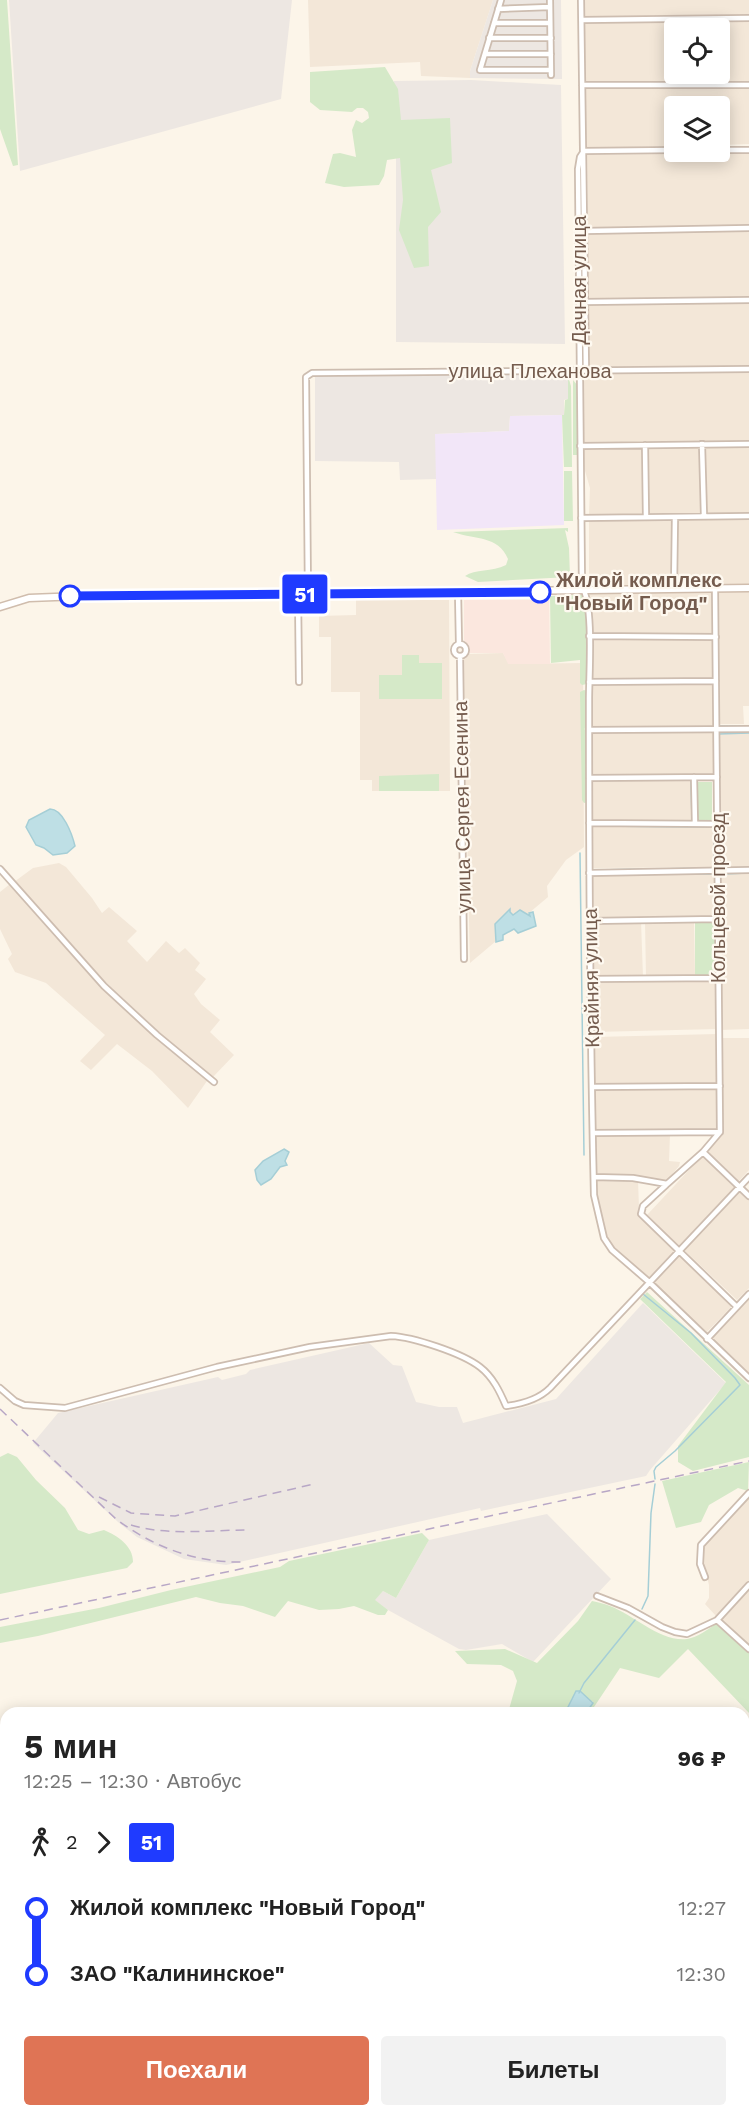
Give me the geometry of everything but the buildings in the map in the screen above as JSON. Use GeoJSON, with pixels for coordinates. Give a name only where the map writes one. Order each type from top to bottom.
{"type":"FeatureCollection","features":[{"type":"Feature","properties":{"kind":"street"},"geometry":{"type":"LineString","coordinates":[[501,0],[480,70],[551,72],[550,0]]}},
{"type":"Feature","properties":{"kind":"street","name":"Дачная улица"},"geometry":{"type":"LineString","coordinates":[[581,0],[584,151],[578,302],[581,518]]}},
{"type":"Feature","properties":{"kind":"street"},"geometry":{"type":"LineString","coordinates":[[498,9],[550,7]]}},
{"type":"Feature","properties":{"kind":"street"},"geometry":{"type":"LineString","coordinates":[[582,20],[749,18]]}},
{"type":"Feature","properties":{"kind":"street"},"geometry":{"type":"LineString","coordinates":[[494,23],[550,23]]}},
{"type":"Feature","properties":{"kind":"street"},"geometry":{"type":"LineString","coordinates":[[489,39],[551,38]]}},
{"type":"Feature","properties":{"kind":"street"},"geometry":{"type":"LineString","coordinates":[[485,54],[551,54]]}},
{"type":"Feature","properties":{"kind":"street"},"geometry":{"type":"LineString","coordinates":[[582,85],[749,85]]}},
{"type":"Feature","properties":{"kind":"street"},"geometry":{"type":"LineString","coordinates":[[584,151],[664,150]]}},
{"type":"Feature","properties":{"kind":"street"},"geometry":{"type":"LineString","coordinates":[[730,150],[749,150]]}},
{"type":"Feature","properties":{"kind":"street"},"geometry":{"type":"LineString","coordinates":[[582,231],[749,228]]}},
{"type":"Feature","properties":{"kind":"street","name":"Дачная улица"},"geometry":{"type":"LineString","coordinates":[[582,231],[586,370]]}},
{"type":"Feature","properties":{"kind":"street"},"geometry":{"type":"LineString","coordinates":[[578,302],[749,300]]}},
{"type":"Feature","properties":{"kind":"street","name":"улица Плеханова"},"geometry":{"type":"LineString","coordinates":[[308,594],[306,377],[312,372],[749,369]]}},
{"type":"Feature","properties":{"kind":"street"},"geometry":{"type":"LineString","coordinates":[[702,444],[704,516]]}},
{"type":"Feature","properties":{"kind":"street"},"geometry":{"type":"LineString","coordinates":[[580,446],[749,444]]}},
{"type":"Feature","properties":{"kind":"street"},"geometry":{"type":"LineString","coordinates":[[645,445],[646,517]]}},
{"type":"Feature","properties":{"kind":"street"},"geometry":{"type":"LineString","coordinates":[[581,518],[749,516]]}},
{"type":"Feature","properties":{"kind":"street"},"geometry":{"type":"LineString","coordinates":[[674,588],[675,517]]}},
{"type":"Feature","properties":{"kind":"street","name":"Крайняя улица"},"geometry":{"type":"LineString","coordinates":[[581,518],[582,586],[587,595],[589,636],[589,873],[594,1195],[607,1243],[612,1250],[650,1282],[749,1378]]}},
{"type":"Feature","properties":{"kind":"street","name":"Кольцевой проезд"},"geometry":{"type":"LineString","coordinates":[[715,588],[720,1132]]}},
{"type":"Feature","properties":{"kind":"street"},"geometry":{"type":"LineString","coordinates":[[0,607],[39,597],[749,588]]}},
{"type":"Feature","properties":{"kind":"street","name":"улица Сергея Есенина"},"geometry":{"type":"LineString","coordinates":[[458,592],[459,644],[454,650],[456,655],[460,656]]}},
{"type":"Feature","properties":{"kind":"street"},"geometry":{"type":"LineString","coordinates":[[298,594],[299,682]]}},
{"type":"Feature","properties":{"kind":"street"},"geometry":{"type":"LineString","coordinates":[[589,636],[716,637]]}},
{"type":"Feature","properties":{"kind":"street","name":"улица Сергея Есенина"},"geometry":{"type":"LineString","coordinates":[[459,644],[463,645],[466,650],[460,656]]}},
{"type":"Feature","properties":{"kind":"street","name":"улица Сергея Есенина"},"geometry":{"type":"LineString","coordinates":[[460,656],[464,959]]}},
{"type":"Feature","properties":{"kind":"street"},"geometry":{"type":"LineString","coordinates":[[589,682],[716,681]]}},
{"type":"Feature","properties":{"kind":"street"},"geometry":{"type":"LineString","coordinates":[[589,730],[749,729]]}},
{"type":"Feature","properties":{"kind":"street"},"geometry":{"type":"LineString","coordinates":[[694,777],[695,824]]}},
{"type":"Feature","properties":{"kind":"street"},"geometry":{"type":"LineString","coordinates":[[589,778],[717,777]]}},
{"type":"Feature","properties":{"kind":"street"},"geometry":{"type":"LineString","coordinates":[[589,823],[717,824]]}},
{"type":"Feature","properties":{"kind":"street"},"geometry":{"type":"LineString","coordinates":[[0,869],[104,986],[151,1030],[214,1082]]}},
{"type":"Feature","properties":{"kind":"street"},"geometry":{"type":"LineString","coordinates":[[589,873],[749,870]]}},
{"type":"Feature","properties":{"kind":"street"},"geometry":{"type":"LineString","coordinates":[[590,921],[718,919]]}},
{"type":"Feature","properties":{"kind":"street"},"geometry":{"type":"LineString","coordinates":[[591,979],[718,978]]}},
{"type":"Feature","properties":{"kind":"street"},"geometry":{"type":"LineString","coordinates":[[592,1087],[720,1086]]}},
{"type":"Feature","properties":{"kind":"street"},"geometry":{"type":"LineString","coordinates":[[593,1133],[720,1132]]}},
{"type":"Feature","properties":{"kind":"street"},"geometry":{"type":"LineString","coordinates":[[720,1132],[703,1152],[640,1210],[643,1218],[737,1307]]}},
{"type":"Feature","properties":{"kind":"street"},"geometry":{"type":"LineString","coordinates":[[703,1152],[749,1196]]}},
{"type":"Feature","properties":{"kind":"street"},"geometry":{"type":"LineString","coordinates":[[0,1388],[15,1401],[24,1405],[65,1408],[217,1367],[310,1347],[403,1336],[480,1366],[492,1379],[506,1406],[542,1396],[749,1177]]}},
{"type":"Feature","properties":{"kind":"street"},"geometry":{"type":"LineString","coordinates":[[594,1178],[633,1178],[667,1184]]}},
{"type":"Feature","properties":{"kind":"street"},"geometry":{"type":"LineString","coordinates":[[707,1339],[749,1294]]}},
{"type":"Feature","properties":{"kind":"street"},"geometry":{"type":"LineString","coordinates":[[705,1577],[700,1564],[701,1545],[749,1493]]}},
{"type":"Feature","properties":{"kind":"street"},"geometry":{"type":"LineString","coordinates":[[597,1596],[621,1605],[662,1628],[681,1634],[694,1632],[717,1620],[749,1585]]}},
{"type":"Feature","properties":{"kind":"street"},"geometry":{"type":"LineString","coordinates":[[717,1620],[749,1649]]}},
{"type":"Feature","properties":{"kind":"shaded area"},"geometry":{"type":"Polygon","coordinates":[[[9,0],[292,0],[281,99],[20,171],[9,0]]]}},
{"type":"Feature","properties":{"kind":"shaded area"},"geometry":{"type":"Polygon","coordinates":[[[308,0],[493,0],[470,71],[470,78],[421,76],[420,62],[310,67],[308,0]]]}},
{"type":"Feature","properties":{"kind":"shaded area"},"geometry":{"type":"Polygon","coordinates":[[[493,0],[561,0],[562,79],[470,78],[470,71],[493,0]]]}},
{"type":"Feature","properties":{"kind":"shaded area"},"geometry":{"type":"Polygon","coordinates":[[[584,0],[749,0],[749,15],[584,17],[584,0]]]}},
{"type":"Feature","properties":{"kind":"shaded area"},"geometry":{"type":"Polygon","coordinates":[[[730,21],[749,21],[749,81],[730,81],[730,21]]]}},
{"type":"Feature","properties":{"kind":"shaded area"},"geometry":{"type":"Polygon","coordinates":[[[664,22],[664,82],[585,83],[584,23],[664,22]]]}},
{"type":"Feature","properties":{"kind":"shaded area"},"geometry":{"type":"Polygon","coordinates":[[[471,80],[561,85],[565,344],[396,342],[394,81],[471,80]]]}},
{"type":"Feature","properties":{"kind":"shaded area"},"geometry":{"type":"Polygon","coordinates":[[[749,86],[749,144],[730,145],[730,96],[664,96],[664,146],[586,148],[586,88],[749,86]]]}},
{"type":"Feature","properties":{"kind":"shaded area"},"geometry":{"type":"Polygon","coordinates":[[[730,153],[749,153],[749,225],[588,228],[587,155],[664,154],[664,162],[730,162],[730,153]]]}},
{"type":"Feature","properties":{"kind":"shaded area"},"geometry":{"type":"Polygon","coordinates":[[[749,231],[749,298],[588,299],[588,233],[749,231]]]}},
{"type":"Feature","properties":{"kind":"shaded area"},"geometry":{"type":"Polygon","coordinates":[[[749,302],[749,367],[588,369],[588,304],[749,302]]]}},
{"type":"Feature","properties":{"kind":"shaded area"},"geometry":{"type":"Polygon","coordinates":[[[749,372],[749,441],[583,442],[584,374],[749,372]]]}},
{"type":"Feature","properties":{"kind":"shaded area"},"geometry":{"type":"Polygon","coordinates":[[[568,375],[568,399],[564,400],[564,415],[510,416],[509,431],[436,434],[436,479],[400,480],[399,462],[315,461],[315,376],[568,375]]]}},
{"type":"Feature","properties":{"kind":"shaded area"},"geometry":{"type":"Polygon","coordinates":[[[562,415],[564,525],[437,530],[435,434],[509,431],[510,416],[562,415]]]}},
{"type":"Feature","properties":{"kind":"shaded area"},"geometry":{"type":"Polygon","coordinates":[[[749,446],[749,514],[705,515],[705,447],[749,446]]]}},
{"type":"Feature","properties":{"kind":"shaded area"},"geometry":{"type":"Polygon","coordinates":[[[583,447],[643,447],[644,514],[589,515],[590,488],[583,464],[583,447]]]}},
{"type":"Feature","properties":{"kind":"shaded area"},"geometry":{"type":"Polygon","coordinates":[[[647,447],[700,447],[702,514],[648,514],[647,447]]]}},
{"type":"Feature","properties":{"kind":"shaded area"},"geometry":{"type":"Polygon","coordinates":[[[673,518],[672,586],[589,586],[589,519],[673,518]]]}},
{"type":"Feature","properties":{"kind":"shaded area"},"geometry":{"type":"Polygon","coordinates":[[[749,518],[749,584],[677,584],[677,519],[749,518]]]}},
{"type":"Feature","properties":{"kind":"shaded area"},"geometry":{"type":"Polygon","coordinates":[[[712,591],[714,635],[591,634],[590,593],[712,591]]]}},
{"type":"Feature","properties":{"kind":"shaded area"},"geometry":{"type":"Polygon","coordinates":[[[717,591],[749,591],[749,706],[743,706],[744,724],[718,724],[717,591]]]}},
{"type":"Feature","properties":{"kind":"shaded area"},"geometry":{"type":"Polygon","coordinates":[[[356,600],[449,600],[450,791],[372,791],[372,780],[360,780],[360,692],[331,692],[331,637],[319,637],[319,616],[356,615],[356,600]]]}},
{"type":"Feature","properties":{"kind":"shaded area"},"geometry":{"type":"Polygon","coordinates":[[[464,600],[549,600],[550,664],[508,664],[503,653],[467,653],[464,640],[464,600]]]}},
{"type":"Feature","properties":{"kind":"shaded area"},"geometry":{"type":"Polygon","coordinates":[[[713,639],[714,680],[591,680],[590,640],[713,639]]]}},
{"type":"Feature","properties":{"kind":"shaded area"},"geometry":{"type":"Polygon","coordinates":[[[503,653],[509,664],[583,663],[584,847],[566,860],[547,886],[548,897],[470,963],[463,659],[469,654],[503,653]]]}},
{"type":"Feature","properties":{"kind":"shaded area"},"geometry":{"type":"Polygon","coordinates":[[[714,683],[714,727],[591,728],[590,686],[714,683]]]}},
{"type":"Feature","properties":{"kind":"shaded area"},"geometry":{"type":"Polygon","coordinates":[[[714,731],[714,776],[592,776],[591,733],[714,731]]]}},
{"type":"Feature","properties":{"kind":"shaded area"},"geometry":{"type":"Polygon","coordinates":[[[719,733],[749,733],[749,867],[720,867],[719,733]]]}},
{"type":"Feature","properties":{"kind":"shaded area"},"geometry":{"type":"Polygon","coordinates":[[[592,779],[692,779],[693,822],[592,822],[592,779]]]}},
{"type":"Feature","properties":{"kind":"shaded area"},"geometry":{"type":"Polygon","coordinates":[[[592,825],[713,825],[715,867],[593,868],[592,825]]]}},
{"type":"Feature","properties":{"kind":"shaded area"},"geometry":{"type":"Polygon","coordinates":[[[59,863],[66,867],[102,913],[109,907],[137,931],[127,941],[147,962],[166,941],[179,953],[185,948],[200,963],[195,970],[206,979],[194,994],[201,1004],[220,1020],[210,1032],[234,1055],[213,1077],[187,1058],[95,972],[14,882],[33,868],[59,863]]]}},
{"type":"Feature","properties":{"kind":"shaded area"},"geometry":{"type":"Polygon","coordinates":[[[715,874],[716,917],[593,919],[593,876],[715,874]]]}},
{"type":"Feature","properties":{"kind":"shaded area"},"geometry":{"type":"Polygon","coordinates":[[[721,874],[749,874],[749,1029],[720,1030],[721,874]]]}},
{"type":"Feature","properties":{"kind":"shaded area"},"geometry":{"type":"Polygon","coordinates":[[[10,884],[56,938],[91,974],[207,1081],[188,1108],[152,1071],[117,1044],[91,1070],[80,1061],[105,1035],[46,983],[15,972],[8,959],[12,954],[0,929],[0,892],[10,884]]]}},
{"type":"Feature","properties":{"kind":"shaded area"},"geometry":{"type":"Polygon","coordinates":[[[641,921],[643,977],[593,978],[593,922],[641,921]]]}},
{"type":"Feature","properties":{"kind":"shaded area"},"geometry":{"type":"Polygon","coordinates":[[[645,922],[694,922],[695,976],[646,977],[645,922]]]}},
{"type":"Feature","properties":{"kind":"shaded area"},"geometry":{"type":"Polygon","coordinates":[[[717,980],[717,1029],[594,1032],[593,981],[717,980]]]}},
{"type":"Feature","properties":{"kind":"shaded area"},"geometry":{"type":"Polygon","coordinates":[[[717,1034],[718,1084],[595,1085],[595,1037],[717,1034]]]}},
{"type":"Feature","properties":{"kind":"shaded area"},"geometry":{"type":"Polygon","coordinates":[[[721,1038],[749,1038],[749,1170],[737,1183],[705,1152],[723,1134],[721,1038]]]}},
{"type":"Feature","properties":{"kind":"shaded area"},"geometry":{"type":"Polygon","coordinates":[[[718,1088],[718,1131],[595,1131],[595,1089],[718,1088]]]}},
{"type":"Feature","properties":{"kind":"shaded area"},"geometry":{"type":"Polygon","coordinates":[[[595,1135],[670,1135],[669,1161],[680,1162],[679,1166],[665,1183],[639,1176],[595,1176],[595,1135]]]}},
{"type":"Feature","properties":{"kind":"shaded area"},"geometry":{"type":"Polygon","coordinates":[[[703,1155],[736,1186],[679,1246],[647,1215],[703,1155]]]}},
{"type":"Feature","properties":{"kind":"shaded area"},"geometry":{"type":"Polygon","coordinates":[[[595,1180],[638,1180],[639,1208],[643,1215],[678,1248],[649,1279],[608,1242],[599,1208],[595,1180]]]}},
{"type":"Feature","properties":{"kind":"shaded area"},"geometry":{"type":"Polygon","coordinates":[[[740,1189],[749,1198],[749,1288],[737,1300],[683,1249],[740,1189]]]}},
{"type":"Feature","properties":{"kind":"shaded area"},"geometry":{"type":"Polygon","coordinates":[[[681,1251],[735,1303],[706,1333],[652,1283],[681,1251]]]}},
{"type":"Feature","properties":{"kind":"shaded area"},"geometry":{"type":"Polygon","coordinates":[[[749,1299],[749,1374],[712,1339],[749,1299]]]}},
{"type":"Feature","properties":{"kind":"shaded area"},"geometry":{"type":"Polygon","coordinates":[[[643,1303],[726,1383],[646,1476],[481,1511],[480,1508],[226,1565],[184,1559],[137,1537],[33,1443],[58,1413],[218,1377],[222,1380],[246,1374],[250,1370],[369,1343],[393,1365],[402,1366],[416,1402],[439,1407],[457,1407],[463,1423],[556,1399],[643,1303]]]}},
{"type":"Feature","properties":{"kind":"shaded area"},"geometry":{"type":"Polygon","coordinates":[[[749,1498],[749,1580],[716,1616],[705,1604],[709,1598],[709,1585],[702,1556],[703,1547],[749,1498]]]}},
{"type":"Feature","properties":{"kind":"shaded area"},"geometry":{"type":"Polygon","coordinates":[[[547,1514],[611,1579],[533,1662],[502,1644],[466,1650],[459,1649],[374,1600],[383,1591],[396,1598],[429,1540],[547,1514]]]}},
{"type":"Feature","properties":{"kind":"shaded area"},"geometry":{"type":"Polygon","coordinates":[[[749,1588],[749,1646],[720,1620],[749,1588]]]}},
{"type":"Feature","properties":{"kind":"green space"},"geometry":{"type":"Polygon","coordinates":[[[0,0],[7,0],[18,165],[13,166],[0,129],[0,0]]]}},
{"type":"Feature","properties":{"kind":"green space"},"geometry":{"type":"Polygon","coordinates":[[[385,67],[398,89],[401,120],[450,118],[452,163],[431,170],[441,212],[428,227],[429,266],[414,268],[399,230],[403,200],[400,158],[387,160],[384,176],[379,185],[344,187],[325,183],[333,154],[340,153],[356,157],[352,130],[356,120],[362,123],[369,118],[368,112],[363,108],[357,108],[352,112],[320,110],[310,102],[310,72],[385,67]]]}},
{"type":"Feature","properties":{"kind":"green space"},"geometry":{"type":"Polygon","coordinates":[[[568,376],[571,386],[572,467],[564,467],[562,415],[564,415],[565,400],[568,399],[568,376]]]}},
{"type":"Feature","properties":{"kind":"green space"},"geometry":{"type":"Polygon","coordinates":[[[573,380],[578,386],[577,455],[573,455],[573,380]]]}},
{"type":"Feature","properties":{"kind":"green space"},"geometry":{"type":"Polygon","coordinates":[[[564,471],[572,471],[573,521],[564,521],[564,471]]]}},
{"type":"Feature","properties":{"kind":"green space"},"geometry":{"type":"Polygon","coordinates":[[[568,528],[568,532],[565,530],[569,548],[570,577],[478,582],[465,576],[506,565],[508,559],[504,551],[492,542],[453,532],[568,528]]]}},
{"type":"Feature","properties":{"kind":"green space"},"geometry":{"type":"Polygon","coordinates":[[[583,595],[586,600],[587,684],[582,685],[580,683],[580,660],[551,663],[550,596],[583,595]]]}},
{"type":"Feature","properties":{"kind":"green space"},"geometry":{"type":"Polygon","coordinates":[[[402,655],[419,655],[419,663],[442,663],[442,699],[379,699],[379,675],[402,675],[402,655]]]}},
{"type":"Feature","properties":{"kind":"green space"},"geometry":{"type":"Polygon","coordinates":[[[587,691],[587,728],[584,729],[587,730],[587,777],[585,777],[587,778],[588,802],[584,803],[582,800],[580,692],[587,691]]]}},
{"type":"Feature","properties":{"kind":"green space"},"geometry":{"type":"Polygon","coordinates":[[[439,774],[439,791],[379,791],[379,776],[439,774]]]}},
{"type":"Feature","properties":{"kind":"green space"},"geometry":{"type":"Polygon","coordinates":[[[697,782],[712,782],[712,821],[697,821],[697,782]]]}},
{"type":"Feature","properties":{"kind":"green space"},"geometry":{"type":"Polygon","coordinates":[[[695,922],[716,922],[717,976],[695,976],[695,922]]]}},
{"type":"Feature","properties":{"kind":"green space"},"geometry":{"type":"Polygon","coordinates":[[[647,1292],[749,1385],[749,1457],[693,1471],[678,1462],[678,1446],[726,1382],[640,1299],[647,1292]]]}},
{"type":"Feature","properties":{"kind":"green space"},"geometry":{"type":"Polygon","coordinates":[[[8,1453],[17,1457],[36,1480],[65,1508],[78,1530],[89,1534],[104,1530],[114,1535],[128,1546],[133,1562],[127,1568],[0,1594],[0,1457],[8,1453]]]}},
{"type":"Feature","properties":{"kind":"green space"},"geometry":{"type":"Polygon","coordinates":[[[749,1462],[748,1491],[738,1488],[709,1505],[701,1522],[676,1528],[662,1481],[749,1462]]]}},
{"type":"Feature","properties":{"kind":"green space"},"geometry":{"type":"Polygon","coordinates":[[[422,1533],[429,1540],[396,1598],[383,1591],[375,1600],[388,1610],[385,1615],[378,1615],[354,1606],[319,1610],[288,1601],[275,1617],[243,1606],[196,1597],[38,1636],[0,1643],[0,1627],[99,1608],[280,1567],[289,1561],[422,1533]]]}},
{"type":"Feature","properties":{"kind":"green space"},"geometry":{"type":"Polygon","coordinates":[[[592,1601],[619,1610],[657,1632],[677,1639],[695,1637],[716,1624],[749,1653],[749,1707],[743,1707],[688,1649],[659,1678],[620,1668],[594,1707],[590,1707],[593,1702],[581,1694],[572,1698],[568,1707],[510,1707],[517,1681],[513,1671],[501,1665],[467,1664],[455,1651],[505,1649],[537,1663],[578,1621],[592,1601]]]}},
{"type":"Feature","properties":{"kind":"water"},"geometry":{"type":"Polygon","coordinates":[[[50,809],[59,813],[72,835],[75,846],[67,853],[53,855],[36,845],[26,827],[29,820],[50,809]]]}},
{"type":"Feature","properties":{"kind":"water"},"geometry":{"type":"Polygon","coordinates":[[[510,909],[513,915],[520,910],[530,916],[529,913],[533,912],[536,926],[518,933],[514,929],[503,935],[503,940],[496,942],[495,924],[510,909]]]}},
{"type":"Feature","properties":{"kind":"water"},"geometry":{"type":"Polygon","coordinates":[[[284,1149],[289,1152],[285,1161],[287,1165],[280,1167],[271,1179],[261,1185],[257,1180],[255,1170],[263,1161],[284,1149]]]}},
{"type":"Feature","properties":{"kind":"water"},"geometry":{"type":"Polygon","coordinates":[[[576,1691],[580,1691],[593,1703],[590,1707],[568,1707],[576,1691]]]}},
{"type":"Feature","properties":{"kind":"waterway"},"geometry":{"type":"LineString","coordinates":[[719,726],[749,726]]}},
{"type":"Feature","properties":{"kind":"waterway"},"geometry":{"type":"LineString","coordinates":[[718,734],[749,733]]}},
{"type":"Feature","properties":{"kind":"waterway"},"geometry":{"type":"LineString","coordinates":[[614,821],[692,821],[691,780],[693,780]]}},
{"type":"Feature","properties":{"kind":"waterway"},"geometry":{"type":"LineString","coordinates":[[696,780],[714,780],[714,823]]}},
{"type":"Feature","properties":{"kind":"waterway"},"geometry":{"type":"LineString","coordinates":[[594,870],[714,868],[714,824]]}},
{"type":"Feature","properties":{"kind":"waterway"},"geometry":{"type":"LineString","coordinates":[[593,826],[714,827]]}},
{"type":"Feature","properties":{"kind":"waterway"},"geometry":{"type":"LineString","coordinates":[[580,853],[584,1155]]}},
{"type":"Feature","properties":{"kind":"waterway"},"geometry":{"type":"LineString","coordinates":[[719,868],[741,868]]}},
{"type":"Feature","properties":{"kind":"waterway"},"geometry":{"type":"LineString","coordinates":[[720,874],[749,873]]}},
{"type":"Feature","properties":{"kind":"waterway"},"geometry":{"type":"LineString","coordinates":[[643,874],[715,874]]}},
{"type":"Feature","properties":{"kind":"waterway"},"geometry":{"type":"LineString","coordinates":[[737,1303],[749,1291]]}},
{"type":"Feature","properties":{"kind":"waterway"},"geometry":{"type":"LineString","coordinates":[[643,1294],[691,1333],[740,1385],[675,1451],[656,1467],[655,1479]]}},
{"type":"Feature","properties":{"kind":"waterway"},"geometry":{"type":"LineString","coordinates":[[709,1333],[734,1307]]}},
{"type":"Feature","properties":{"kind":"waterway"},"geometry":{"type":"LineString","coordinates":[[642,1609],[648,1596],[651,1513],[655,1484]]}},
{"type":"Feature","properties":{"kind":"waterway"},"geometry":{"type":"LineString","coordinates":[[579,1693],[584,1683],[635,1620]]}},
{"type":"Feature","properties":{"kind":"railway"},"geometry":{"type":"LineString","coordinates":[[0,1409],[116,1519],[131,1529],[177,1552],[209,1560],[244,1562]]}},
{"type":"Feature","properties":{"kind":"railway"},"geometry":{"type":"LineString","coordinates":[[0,1620],[749,1461]]}},
{"type":"Feature","properties":{"kind":"railway"},"geometry":{"type":"LineString","coordinates":[[99,1497],[131,1513],[175,1516],[314,1484]]}},
{"type":"Feature","properties":{"kind":"railway"},"geometry":{"type":"LineString","coordinates":[[131,1525],[188,1532],[246,1530]]}},
{"type":"Feature","properties":{"kind":"bus line","name":"51"},"geometry":{"type":"LineString","coordinates":[[70,596],[540,592]]}},
{"type":"Feature","properties":{"kind":"place","name":"Жилой комплекс \"Новый Город\""},"geometry":{"type":"Point","coordinates":[540,592]}}]}
